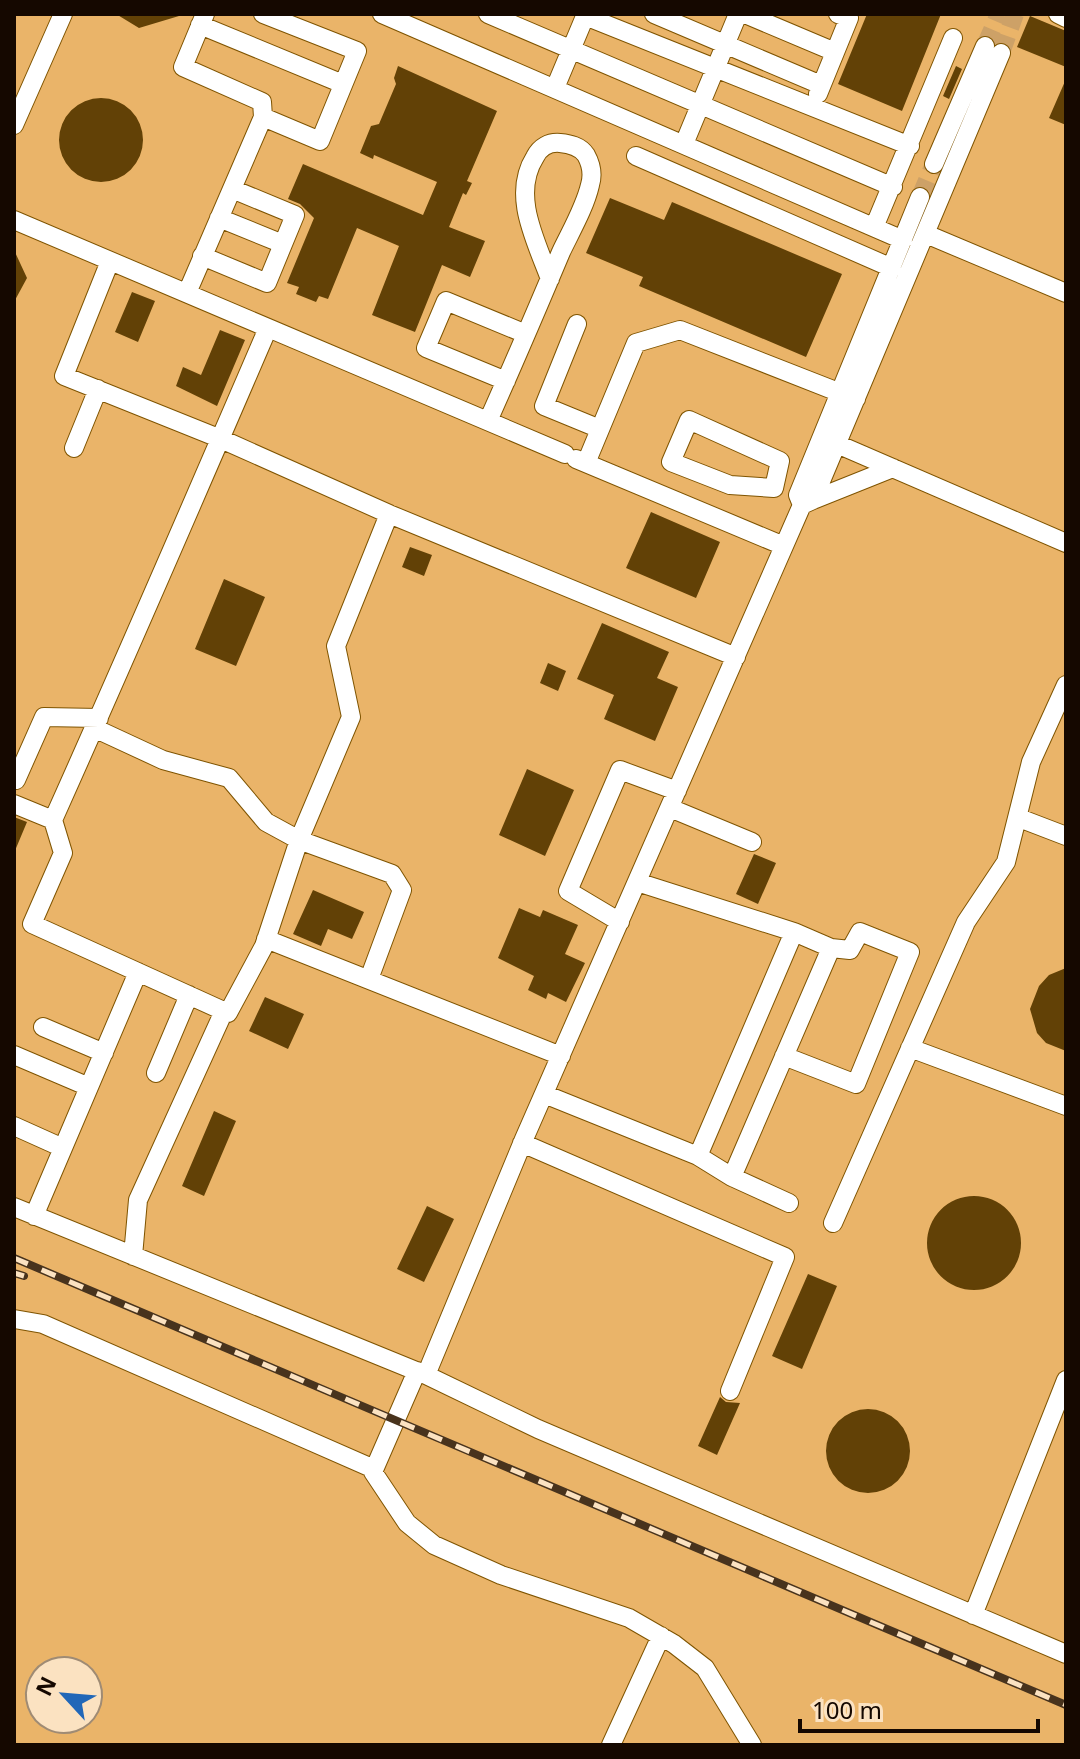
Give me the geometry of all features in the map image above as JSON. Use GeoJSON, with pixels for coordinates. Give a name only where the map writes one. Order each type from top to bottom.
{"type":"FeatureCollection","features":[{"type":"Feature","properties":{"kind":"lane"},"geometry":{"type":"LineString","coordinates":[[14,125],[63,14]]}},
{"type":"Feature","properties":{"kind":"lane"},"geometry":{"type":"LineString","coordinates":[[263,14],[357,51],[320,141],[263,117]]}},
{"type":"Feature","properties":{"kind":"lane"},"geometry":{"type":"LineString","coordinates":[[382,14],[415,20],[555,88],[875,225],[903,240]]}},
{"type":"Feature","properties":{"kind":"lane"},"geometry":{"type":"LineString","coordinates":[[488,14],[893,187]]}},
{"type":"Feature","properties":{"kind":"lane"},"geometry":{"type":"LineString","coordinates":[[654,14],[821,85]]}},
{"type":"Feature","properties":{"kind":"lane"},"geometry":{"type":"LineString","coordinates":[[685,178],[699,106],[738,14]]}},
{"type":"Feature","properties":{"kind":"lane"},"geometry":{"type":"LineString","coordinates":[[745,14],[835,52]]}},
{"type":"Feature","properties":{"kind":"lane"},"geometry":{"type":"LineString","coordinates":[[1058,14],[1066,18]]}},
{"type":"Feature","properties":{"kind":"lane"},"geometry":{"type":"LineString","coordinates":[[555,88],[585,15],[910,146]]}},
{"type":"Feature","properties":{"kind":"lane"},"geometry":{"type":"LineString","coordinates":[[812,108],[835,52],[843,16]]}},
{"type":"Feature","properties":{"kind":"lane"},"geometry":{"type":"LineString","coordinates":[[187,293],[263,117],[262,102],[183,67],[202,19],[343,84]]}},
{"type":"Feature","properties":{"kind":"lane"},"geometry":{"type":"LineString","coordinates":[[875,225],[953,38]]}},
{"type":"Feature","properties":{"kind":"lane"},"geometry":{"type":"LineString","coordinates":[[752,1745],[705,1668],[661,1636],[629,1618],[501,1575],[434,1545],[407,1523],[373,1472],[421,1373],[849,396],[926,234],[993,49],[934,164]]}},
{"type":"Feature","properties":{"kind":"lane"},"geometry":{"type":"LineString","coordinates":[[488,421],[506,381],[591,185],[591,165],[584,152],[570,144],[551,143],[538,151],[527,169],[525,195],[528,220],[550,279]]}},
{"type":"Feature","properties":{"kind":"lane"},"geometry":{"type":"LineString","coordinates":[[636,156],[892,268]]}},
{"type":"Feature","properties":{"kind":"lane"},"geometry":{"type":"LineString","coordinates":[[202,256],[267,283],[295,215],[232,189]]}},
{"type":"Feature","properties":{"kind":"lane"},"geometry":{"type":"LineString","coordinates":[[805,499],[837,444],[849,396],[892,268],[920,197]]}},
{"type":"Feature","properties":{"kind":"lane"},"geometry":{"type":"LineString","coordinates":[[219,218],[283,244]]}},
{"type":"Feature","properties":{"kind":"lane"},"geometry":{"type":"LineString","coordinates":[[14,220],[784,546]]}},
{"type":"Feature","properties":{"kind":"lane"},"geometry":{"type":"LineString","coordinates":[[926,234],[1066,293]]}},
{"type":"Feature","properties":{"kind":"lane"},"geometry":{"type":"LineString","coordinates":[[110,261],[64,376],[221,439],[389,514],[736,657]]}},
{"type":"Feature","properties":{"kind":"lane"},"geometry":{"type":"LineString","coordinates":[[506,381],[426,348],[441,312],[446,301],[526,334]]}},
{"type":"Feature","properties":{"kind":"lane"},"geometry":{"type":"LineString","coordinates":[[577,324],[544,406],[600,429]]}},
{"type":"Feature","properties":{"kind":"lane"},"geometry":{"type":"LineString","coordinates":[[268,328],[53,820],[63,853],[32,924],[228,1013],[266,939],[299,840],[351,717],[336,646],[389,514]]}},
{"type":"Feature","properties":{"kind":"lane"},"geometry":{"type":"LineString","coordinates":[[575,458],[600,429],[636,343],[680,330],[849,396]]}},
{"type":"Feature","properties":{"kind":"lane"},"geometry":{"type":"LineString","coordinates":[[74,448],[98,389]]}},
{"type":"Feature","properties":{"kind":"lane"},"geometry":{"type":"LineString","coordinates":[[689,420],[780,461],[776,480],[774,488],[730,485],[671,462],[689,420]]}},
{"type":"Feature","properties":{"kind":"lane"},"geometry":{"type":"LineString","coordinates":[[837,444],[1066,543]]}},
{"type":"Feature","properties":{"kind":"lane"},"geometry":{"type":"LineString","coordinates":[[805,499],[893,468]]}},
{"type":"Feature","properties":{"kind":"lane"},"geometry":{"type":"LineString","coordinates":[[776,480],[805,499]]}},
{"type":"Feature","properties":{"kind":"lane"},"geometry":{"type":"LineString","coordinates":[[833,1223],[966,922],[1006,862],[1031,762],[1066,685]]}},
{"type":"Feature","properties":{"kind":"lane"},"geometry":{"type":"LineString","coordinates":[[16,780],[44,717],[96,723],[163,760],[229,778],[266,822],[299,840],[392,874],[402,890],[369,979]]}},
{"type":"Feature","properties":{"kind":"lane"},"geometry":{"type":"LineString","coordinates":[[620,922],[568,891],[620,770],[752,842]]}},
{"type":"Feature","properties":{"kind":"lane"},"geometry":{"type":"LineString","coordinates":[[14,804],[53,820]]}},
{"type":"Feature","properties":{"kind":"lane"},"geometry":{"type":"LineString","coordinates":[[1019,818],[1066,836]]}},
{"type":"Feature","properties":{"kind":"lane"},"geometry":{"type":"LineString","coordinates":[[637,882],[794,932],[831,948],[850,950],[860,932],[910,952],[856,1084],[784,1056]]}},
{"type":"Feature","properties":{"kind":"lane"},"geometry":{"type":"LineString","coordinates":[[698,1156],[794,932]]}},
{"type":"Feature","properties":{"kind":"lane"},"geometry":{"type":"LineString","coordinates":[[266,939],[561,1056]]}},
{"type":"Feature","properties":{"kind":"lane"},"geometry":{"type":"LineString","coordinates":[[732,1177],[831,948]]}},
{"type":"Feature","properties":{"kind":"lane"},"geometry":{"type":"LineString","coordinates":[[34,1216],[138,972]]}},
{"type":"Feature","properties":{"kind":"lane"},"geometry":{"type":"LineString","coordinates":[[156,1073],[189,995]]}},
{"type":"Feature","properties":{"kind":"lane"},"geometry":{"type":"LineString","coordinates":[[133,1256],[138,1200],[224,1011]]}},
{"type":"Feature","properties":{"kind":"lane"},"geometry":{"type":"LineString","coordinates":[[43,1027],[104,1053]]}},
{"type":"Feature","properties":{"kind":"lane"},"geometry":{"type":"LineString","coordinates":[[910,1048],[1066,1106]]}},
{"type":"Feature","properties":{"kind":"lane"},"geometry":{"type":"LineString","coordinates":[[14,1055],[89,1087]]}},
{"type":"Feature","properties":{"kind":"lane"},"geometry":{"type":"LineString","coordinates":[[544,1094],[698,1156],[732,1177],[789,1203]]}},
{"type":"Feature","properties":{"kind":"lane"},"geometry":{"type":"LineString","coordinates":[[14,1126],[63,1148]]}},
{"type":"Feature","properties":{"kind":"lane"},"geometry":{"type":"LineString","coordinates":[[522,1143],[785,1257],[730,1391]]}},
{"type":"Feature","properties":{"kind":"lane"},"geometry":{"type":"LineString","coordinates":[[14,1207],[421,1373],[567,1442],[1066,1654]]}},
{"type":"Feature","properties":{"kind":"lane"},"geometry":{"type":"LineString","coordinates":[[14,1319],[43,1324],[374,1469]]}},
{"type":"Feature","properties":{"kind":"lane"},"geometry":{"type":"LineString","coordinates":[[973,1615],[1062,1400],[1066,1380]]}},
{"type":"Feature","properties":{"kind":"lane"},"geometry":{"type":"LineString","coordinates":[[611,1745],[661,1636]]}},
{"type":"Feature","properties":{"kind":"shaded area"},"geometry":{"type":"Polygon","coordinates":[[[14,14],[1066,14],[1066,1745],[14,1745],[14,14]]]}},
{"type":"Feature","properties":{"kind":"building"},"geometry":{"type":"Polygon","coordinates":[[[116,14],[179,14],[179,16],[139,28],[116,14]]]}},
{"type":"Feature","properties":{"kind":"building"},"geometry":{"type":"Polygon","coordinates":[[[867,14],[941,14],[902,111],[838,84],[867,14]]]}},
{"type":"Feature","properties":{"kind":"building"},"geometry":{"type":"Polygon","coordinates":[[[1030,16],[1066,31],[1066,67],[1017,47],[1030,16]]]}},
{"type":"Feature","properties":{"kind":"building"},"geometry":{"type":"Polygon","coordinates":[[[398,66],[497,111],[467,181],[472,183],[466,195],[463,193],[449,227],[485,241],[470,277],[442,265],[415,332],[372,315],[399,246],[357,228],[328,299],[319,296],[316,302],[296,294],[299,287],[287,283],[314,218],[300,204],[288,199],[303,164],[423,215],[437,182],[374,155],[373,159],[360,153],[371,126],[379,124],[396,84],[394,78],[398,66]]]}},
{"type":"Feature","properties":{"kind":"building"},"geometry":{"type":"Polygon","coordinates":[[[956,66],[962,69],[949,99],[943,96],[956,66]]]}},
{"type":"Feature","properties":{"kind":"building"},"geometry":{"type":"Polygon","coordinates":[[[1066,79],[1066,125],[1049,118],[1066,79]]]}},
{"type":"Feature","properties":{"kind":"building"},"geometry":{"type":"Polygon","coordinates":[[[101,98],[117,101],[136,117],[143,140],[140,156],[124,175],[101,182],[85,179],[66,163],[59,140],[62,124],[78,105],[101,98]]]}},
{"type":"Feature","properties":{"kind":"building"},"geometry":{"type":"Polygon","coordinates":[[[610,198],[664,220],[672,202],[842,274],[806,357],[639,286],[643,277],[586,253],[610,198]]]}},
{"type":"Feature","properties":{"kind":"building"},"geometry":{"type":"Polygon","coordinates":[[[14,250],[27,278],[14,302],[14,250]]]}},
{"type":"Feature","properties":{"kind":"building"},"geometry":{"type":"Polygon","coordinates":[[[132,292],[155,301],[138,342],[115,332],[132,292]]]}},
{"type":"Feature","properties":{"kind":"building"},"geometry":{"type":"Polygon","coordinates":[[[220,330],[245,340],[217,406],[176,386],[183,367],[201,375],[220,330]]]}},
{"type":"Feature","properties":{"kind":"building"},"geometry":{"type":"Polygon","coordinates":[[[651,512],[720,542],[696,598],[626,568],[651,512]]]}},
{"type":"Feature","properties":{"kind":"building"},"geometry":{"type":"Polygon","coordinates":[[[410,547],[432,555],[424,576],[402,567],[410,547]]]}},
{"type":"Feature","properties":{"kind":"building"},"geometry":{"type":"Polygon","coordinates":[[[224,579],[265,597],[236,666],[195,649],[224,579]]]}},
{"type":"Feature","properties":{"kind":"building"},"geometry":{"type":"Polygon","coordinates":[[[602,623],[669,652],[657,678],[678,687],[655,741],[604,719],[614,695],[577,679],[602,623]]]}},
{"type":"Feature","properties":{"kind":"building"},"geometry":{"type":"Polygon","coordinates":[[[548,663],[566,671],[558,691],[540,683],[548,663]]]}},
{"type":"Feature","properties":{"kind":"building"},"geometry":{"type":"Polygon","coordinates":[[[527,769],[574,790],[545,856],[499,835],[527,769]]]}},
{"type":"Feature","properties":{"kind":"building"},"geometry":{"type":"Polygon","coordinates":[[[14,817],[27,822],[14,853],[14,817]]]}},
{"type":"Feature","properties":{"kind":"building"},"geometry":{"type":"Polygon","coordinates":[[[754,854],[776,863],[758,904],[736,894],[754,854]]]}},
{"type":"Feature","properties":{"kind":"building"},"geometry":{"type":"Polygon","coordinates":[[[313,890],[364,912],[352,939],[328,929],[321,946],[293,934],[313,890]]]}},
{"type":"Feature","properties":{"kind":"building"},"geometry":{"type":"Polygon","coordinates":[[[519,908],[540,917],[543,910],[578,925],[565,954],[585,963],[566,1002],[548,993],[546,999],[528,990],[534,976],[498,958],[519,908]]]}},
{"type":"Feature","properties":{"kind":"building"},"geometry":{"type":"Polygon","coordinates":[[[1066,968],[1066,1051],[1046,1043],[1037,1033],[1030,1009],[1039,986],[1049,975],[1066,968]]]}},
{"type":"Feature","properties":{"kind":"building"},"geometry":{"type":"Polygon","coordinates":[[[265,997],[304,1014],[288,1049],[249,1031],[265,997]]]}},
{"type":"Feature","properties":{"kind":"building"},"geometry":{"type":"Polygon","coordinates":[[[214,1111],[236,1121],[204,1196],[182,1186],[214,1111]]]}},
{"type":"Feature","properties":{"kind":"building"},"geometry":{"type":"Polygon","coordinates":[[[974,1196],[992,1200],[1007,1210],[1017,1225],[1021,1243],[1017,1261],[1007,1276],[992,1286],[974,1290],[956,1286],[941,1276],[931,1261],[927,1243],[931,1225],[941,1210],[956,1200],[974,1196]]]}},
{"type":"Feature","properties":{"kind":"building"},"geometry":{"type":"Polygon","coordinates":[[[427,1206],[454,1219],[424,1282],[397,1269],[427,1206]]]}},
{"type":"Feature","properties":{"kind":"building"},"geometry":{"type":"Polygon","coordinates":[[[808,1274],[837,1286],[802,1369],[772,1356],[808,1274]]]}},
{"type":"Feature","properties":{"kind":"building"},"geometry":{"type":"Polygon","coordinates":[[[720,1397],[726,1402],[740,1403],[717,1455],[698,1446],[720,1397]]]}},
{"type":"Feature","properties":{"kind":"building"},"geometry":{"type":"Polygon","coordinates":[[[868,1409],[891,1416],[903,1428],[910,1451],[903,1474],[891,1486],[868,1493],[845,1486],[833,1474],[826,1451],[833,1428],[845,1416],[868,1409]]]}},
{"type":"Feature","properties":{"kind":"tunnel"},"geometry":{"type":"LineString","coordinates":[[985,46],[999,14]]}},
{"type":"Feature","properties":{"kind":"tunnel"},"geometry":{"type":"LineString","coordinates":[[1001,53],[1015,14]]}},
{"type":"Feature","properties":{"kind":"tunnel"},"geometry":{"type":"LineString","coordinates":[[920,197],[934,164]]}},
{"type":"Feature","properties":{"kind":"railway"},"geometry":{"type":"LineString","coordinates":[[14,1258],[1066,1705]]}},
{"type":"Feature","properties":{"kind":"railway"},"geometry":{"type":"LineString","coordinates":[[14,1273],[24,1276]]}}]}
